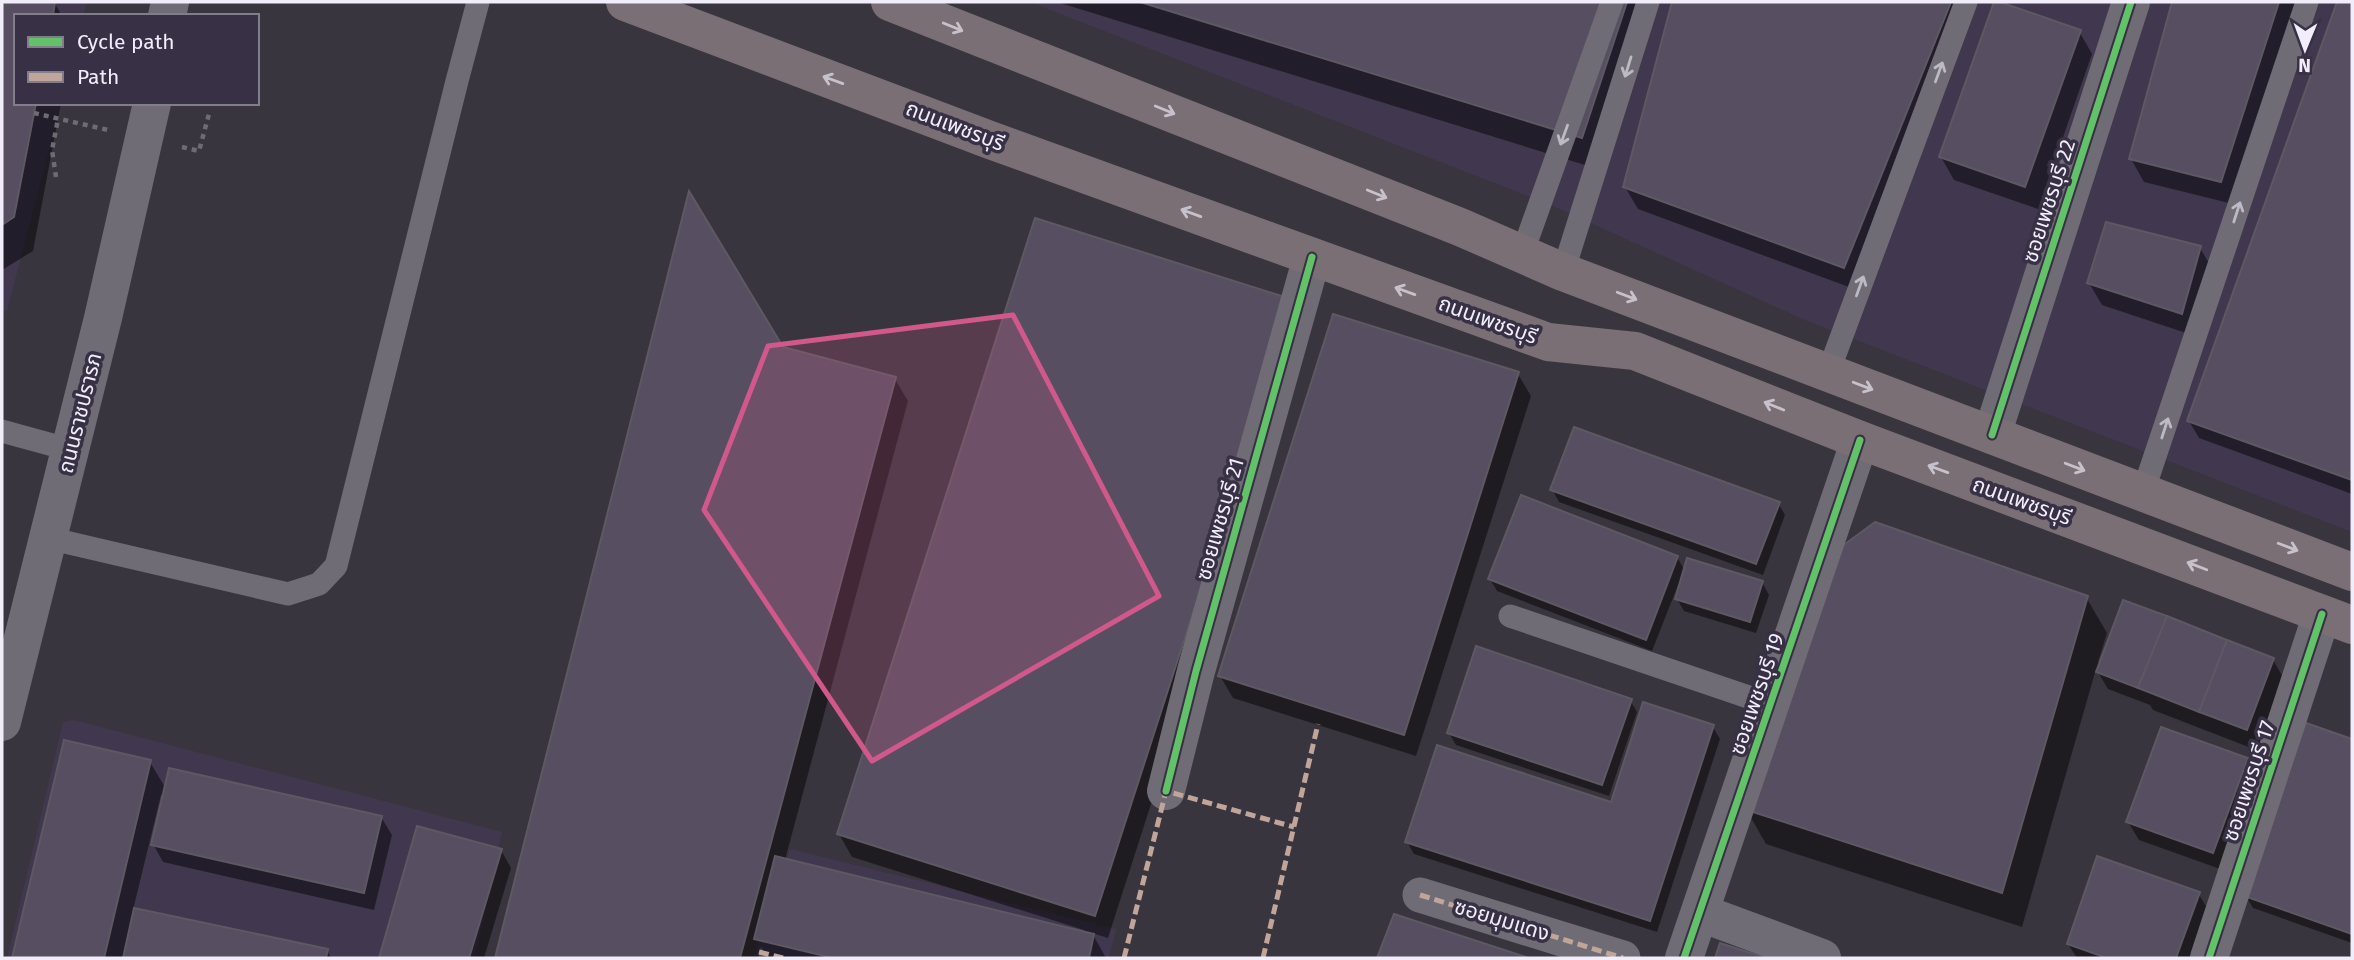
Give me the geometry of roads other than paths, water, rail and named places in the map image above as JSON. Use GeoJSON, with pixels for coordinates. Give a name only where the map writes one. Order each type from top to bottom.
{"type":"FeatureCollection","features":[{"type":"Feature","properties":{"kind":"main road","name":"ถนนเพชรบุรี"},"geometry":{"type":"LineString","coordinates":[[625,2],[990,139],[1548,342],[1635,351],[1860,440],[2337,620]]}},
{"type":"Feature","properties":{"kind":"main road"},"geometry":{"type":"LineString","coordinates":[[890,2],[1448,222],[1563,272],[1828,373],[1996,423],[2143,492],[2352,572]]}},
{"type":"Feature","properties":{"kind":"street","name":"ซอยเพชรบุรี 22"},"geometry":{"type":"LineString","coordinates":[[1996,423],[2131,2]]}},
{"type":"Feature","properties":{"kind":"street","name":"ถนนราชปรารภ"},"geometry":{"type":"LineString","coordinates":[[2,722],[71,450],[152,105]]}},
{"type":"Feature","properties":{"kind":"street","name":"ซอยเพชรบุรี 21"},"geometry":{"type":"LineString","coordinates":[[1166,791],[1199,658],[1312,257]]}},
{"type":"Feature","properties":{"kind":"street","name":"ซอยเพชรบุรี 19"},"geometry":{"type":"LineString","coordinates":[[1684,958],[1860,440]]}},
{"type":"Feature","properties":{"kind":"street","name":"ซอยเพชรบุรี 17"},"geometry":{"type":"LineString","coordinates":[[2209,958],[2337,620]]}},
{"type":"Feature","properties":{"kind":"street","name":"ซอยมุมแดง"},"geometry":{"type":"LineString","coordinates":[[1420,895],[1623,958]]}},
{"type":"Feature","properties":{"kind":"street"},"geometry":{"type":"LineString","coordinates":[[1701,913],[1822,958]]}},
{"type":"Feature","properties":{"kind":"lane"},"geometry":{"type":"LineString","coordinates":[[48,538],[288,594],[319,584],[336,566],[478,2]]}},
{"type":"Feature","properties":{"kind":"lane"},"geometry":{"type":"LineString","coordinates":[[1522,254],[1612,2]]}},
{"type":"Feature","properties":{"kind":"lane"},"geometry":{"type":"LineString","coordinates":[[1563,272],[1648,2]]}},
{"type":"Feature","properties":{"kind":"lane"},"geometry":{"type":"LineString","coordinates":[[1828,373],[1966,2]]}},
{"type":"Feature","properties":{"kind":"lane"},"geometry":{"type":"LineString","coordinates":[[2143,492],[2306,2]]}},
{"type":"Feature","properties":{"kind":"lane"},"geometry":{"type":"LineString","coordinates":[[2,432],[71,450]]}},
{"type":"Feature","properties":{"kind":"lane"},"geometry":{"type":"LineString","coordinates":[[1510,616],[1772,705]]}}]}
